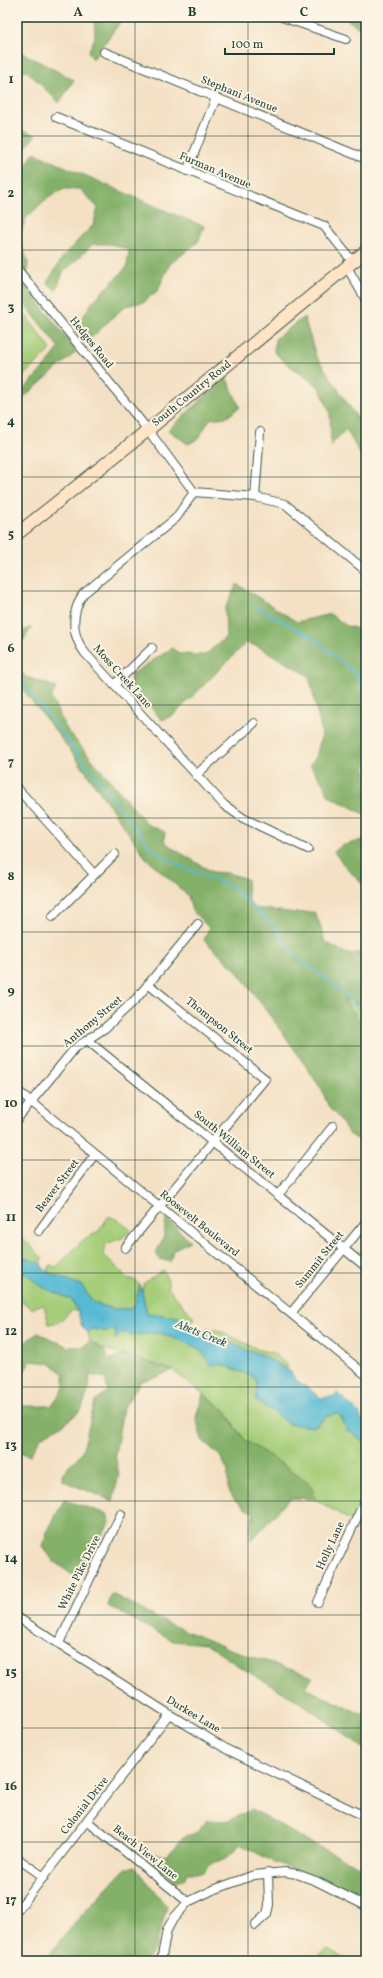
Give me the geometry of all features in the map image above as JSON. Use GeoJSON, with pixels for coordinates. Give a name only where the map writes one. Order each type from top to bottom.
{"type":"FeatureCollection","features":[{"type":"Feature","properties":{"kind":"main road","name":"South Country Road"},"geometry":{"type":"LineString","coordinates":[[17,534],[148,430],[366,251]]}},
{"type":"Feature","properties":{"kind":"street"},"geometry":{"type":"LineString","coordinates":[[282,17],[346,39]]}},
{"type":"Feature","properties":{"kind":"street","name":"Stephani Avenue"},"geometry":{"type":"LineString","coordinates":[[104,52],[366,159]]}},
{"type":"Feature","properties":{"kind":"street"},"geometry":{"type":"LineString","coordinates":[[187,171],[216,98]]}},
{"type":"Feature","properties":{"kind":"street","name":"Furman Avenue"},"geometry":{"type":"LineString","coordinates":[[56,117],[324,226],[350,264],[366,300]]}},
{"type":"Feature","properties":{"kind":"street","name":"Hedges Road"},"geometry":{"type":"LineString","coordinates":[[17,269],[148,430],[194,492]]}},
{"type":"Feature","properties":{"kind":"street"},"geometry":{"type":"LineString","coordinates":[[254,497],[260,432]]}},
{"type":"Feature","properties":{"kind":"street"},"geometry":{"type":"LineString","coordinates":[[194,492],[254,497],[285,504],[366,571]]}},
{"type":"Feature","properties":{"kind":"street","name":"Moss Creek Lane"},"geometry":{"type":"LineString","coordinates":[[194,492],[176,518],[92,585],[77,603],[74,624],[79,646],[213,794],[232,811],[308,849]]}},
{"type":"Feature","properties":{"kind":"street"},"geometry":{"type":"LineString","coordinates":[[114,685],[152,648]]}},
{"type":"Feature","properties":{"kind":"street"},"geometry":{"type":"LineString","coordinates":[[196,775],[254,724]]}},
{"type":"Feature","properties":{"kind":"street"},"geometry":{"type":"LineString","coordinates":[[17,788],[94,874]]}},
{"type":"Feature","properties":{"kind":"street"},"geometry":{"type":"LineString","coordinates":[[52,917],[115,854]]}},
{"type":"Feature","properties":{"kind":"street","name":"Anthony Street"},"geometry":{"type":"LineString","coordinates":[[17,1118],[74,1048],[120,1015],[198,924]]}},
{"type":"Feature","properties":{"kind":"street","name":"Thompson Street"},"geometry":{"type":"LineString","coordinates":[[148,984],[265,1079],[213,1143]]}},
{"type":"Feature","properties":{"kind":"street","name":"South William Street"},"geometry":{"type":"LineString","coordinates":[[87,1040],[366,1267]]}},
{"type":"Feature","properties":{"kind":"street","name":"Roosevelt Boulevard"},"geometry":{"type":"LineString","coordinates":[[17,1090],[366,1375]]}},
{"type":"Feature","properties":{"kind":"street"},"geometry":{"type":"LineString","coordinates":[[278,1195],[333,1126]]}},
{"type":"Feature","properties":{"kind":"street"},"geometry":{"type":"LineString","coordinates":[[125,1248],[213,1143]]}},
{"type":"Feature","properties":{"kind":"street","name":"Beaver Street"},"geometry":{"type":"LineString","coordinates":[[39,1231],[96,1154]]}},
{"type":"Feature","properties":{"kind":"street","name":"Summit Street"},"geometry":{"type":"LineString","coordinates":[[291,1313],[343,1248],[366,1222]]}},
{"type":"Feature","properties":{"kind":"street","name":"Holly Lane"},"geometry":{"type":"LineString","coordinates":[[318,1602],[365,1500]]}},
{"type":"Feature","properties":{"kind":"street","name":"White Pike Drive"},"geometry":{"type":"LineString","coordinates":[[59,1643],[121,1514]]}},
{"type":"Feature","properties":{"kind":"street","name":"Durkee Lane"},"geometry":{"type":"LineString","coordinates":[[17,1617],[228,1750],[366,1817]]}},
{"type":"Feature","properties":{"kind":"street","name":"Colonial Drive"},"geometry":{"type":"LineString","coordinates":[[17,1911],[88,1822],[169,1714]]}},
{"type":"Feature","properties":{"kind":"street","name":"Beach View Lane"},"geometry":{"type":"LineString","coordinates":[[88,1822],[188,1902]]}},
{"type":"Feature","properties":{"kind":"street"},"geometry":{"type":"LineString","coordinates":[[17,1858],[44,1877]]}},
{"type":"Feature","properties":{"kind":"street"},"geometry":{"type":"LineString","coordinates":[[255,1925],[267,1914],[269,1905],[268,1872]]}},
{"type":"Feature","properties":{"kind":"street"},"geometry":{"type":"LineString","coordinates":[[160,1961],[168,1930],[173,1919],[188,1902],[240,1879],[268,1872],[286,1872],[308,1877],[366,1906]]}},
{"type":"Feature","properties":{"kind":"green space"},"geometry":{"type":"Polygon","coordinates":[[[94,17],[124,17],[93,59],[88,52],[95,37],[94,17]]]}},
{"type":"Feature","properties":{"kind":"green space"},"geometry":{"type":"Polygon","coordinates":[[[343,17],[352,17],[366,22],[366,35],[361,29],[343,17]]]}},
{"type":"Feature","properties":{"kind":"green space"},"geometry":{"type":"Polygon","coordinates":[[[17,50],[74,80],[59,103],[27,71],[17,69],[17,50]]]}},
{"type":"Feature","properties":{"kind":"green space"},"geometry":{"type":"Polygon","coordinates":[[[17,129],[36,135],[26,147],[17,141],[17,129]]]}},
{"type":"Feature","properties":{"kind":"green space"},"geometry":{"type":"Polygon","coordinates":[[[34,153],[173,214],[204,226],[198,242],[170,264],[158,290],[144,302],[125,306],[91,338],[79,322],[94,300],[127,267],[129,250],[111,244],[93,244],[63,273],[56,290],[47,283],[64,255],[93,225],[98,208],[80,189],[63,189],[44,201],[26,218],[19,239],[28,262],[27,274],[17,257],[17,179],[34,153]]]}},
{"type":"Feature","properties":{"kind":"green space"},"geometry":{"type":"Polygon","coordinates":[[[17,275],[73,346],[75,353],[17,403],[17,397],[48,363],[59,348],[17,294],[17,275]]]}},
{"type":"Feature","properties":{"kind":"green space"},"geometry":{"type":"Polygon","coordinates":[[[17,304],[51,349],[24,375],[17,385],[17,304]]]}},
{"type":"Feature","properties":{"kind":"green space"},"geometry":{"type":"Polygon","coordinates":[[[304,317],[316,356],[364,428],[366,428],[366,452],[360,454],[346,429],[331,445],[330,412],[319,387],[286,363],[274,352],[275,339],[304,317]]]}},
{"type":"Feature","properties":{"kind":"green space"},"geometry":{"type":"Polygon","coordinates":[[[226,377],[240,407],[227,417],[210,419],[198,439],[188,444],[168,430],[226,377]]]}},
{"type":"Feature","properties":{"kind":"green space"},"geometry":{"type":"Polygon","coordinates":[[[237,584],[297,622],[330,614],[347,626],[366,631],[366,815],[329,796],[322,782],[310,765],[316,757],[322,734],[309,676],[257,646],[246,643],[174,715],[162,720],[132,687],[131,675],[172,648],[180,654],[205,655],[226,637],[225,609],[237,584]]]}},
{"type":"Feature","properties":{"kind":"green space"},"geometry":{"type":"Polygon","coordinates":[[[32,627],[17,650],[17,633],[32,627]]]}},
{"type":"Feature","properties":{"kind":"green space"},"geometry":{"type":"Polygon","coordinates":[[[17,668],[26,677],[56,687],[51,698],[67,730],[148,825],[165,832],[164,840],[171,847],[212,872],[228,873],[247,879],[248,899],[254,908],[297,913],[314,912],[320,924],[325,942],[347,954],[366,952],[366,1008],[343,998],[366,1030],[366,1144],[349,1134],[338,1117],[329,1108],[322,1090],[283,1033],[236,970],[204,940],[209,928],[192,911],[188,896],[146,858],[74,755],[17,682],[17,668]]]}},
{"type":"Feature","properties":{"kind":"green space"},"geometry":{"type":"Polygon","coordinates":[[[366,839],[366,888],[334,852],[341,846],[366,839]]]}},
{"type":"Feature","properties":{"kind":"green space"},"geometry":{"type":"Polygon","coordinates":[[[342,998],[366,1008],[366,1030],[342,998]]]}},
{"type":"Feature","properties":{"kind":"green space"},"geometry":{"type":"Polygon","coordinates":[[[109,1216],[118,1220],[131,1230],[122,1238],[106,1244],[104,1255],[129,1279],[133,1279],[140,1285],[135,1304],[131,1309],[114,1309],[94,1303],[81,1285],[47,1272],[50,1265],[56,1267],[84,1239],[98,1232],[109,1216]]]}},
{"type":"Feature","properties":{"kind":"green space"},"geometry":{"type":"Polygon","coordinates":[[[166,1218],[190,1241],[173,1250],[170,1262],[159,1259],[156,1253],[164,1236],[166,1218]]]}},
{"type":"Feature","properties":{"kind":"green space"},"geometry":{"type":"Polygon","coordinates":[[[17,1237],[25,1240],[42,1258],[42,1267],[39,1263],[17,1255],[17,1237]]]}},
{"type":"Feature","properties":{"kind":"green space"},"geometry":{"type":"Polygon","coordinates":[[[163,1270],[168,1281],[168,1288],[195,1319],[189,1325],[178,1317],[147,1313],[142,1291],[144,1283],[163,1270]]]}},
{"type":"Feature","properties":{"kind":"green space"},"geometry":{"type":"Polygon","coordinates":[[[25,1273],[42,1287],[72,1300],[78,1312],[72,1310],[59,1322],[49,1324],[44,1305],[37,1306],[33,1309],[17,1298],[20,1278],[25,1273]]]}},
{"type":"Feature","properties":{"kind":"green space"},"geometry":{"type":"Polygon","coordinates":[[[208,1328],[216,1329],[259,1350],[273,1353],[288,1366],[286,1369],[261,1354],[247,1351],[230,1341],[225,1344],[202,1334],[208,1328]]]}},
{"type":"Feature","properties":{"kind":"green space"},"geometry":{"type":"Polygon","coordinates":[[[92,1329],[104,1331],[117,1330],[115,1339],[121,1332],[135,1335],[160,1333],[200,1349],[212,1367],[221,1364],[252,1376],[257,1381],[256,1401],[273,1411],[288,1424],[318,1425],[326,1417],[336,1413],[342,1418],[346,1429],[366,1443],[366,1530],[315,1499],[314,1489],[300,1476],[245,1440],[235,1427],[226,1411],[172,1370],[95,1346],[90,1341],[88,1333],[92,1329]]]}},
{"type":"Feature","properties":{"kind":"green space"},"geometry":{"type":"Polygon","coordinates":[[[38,1333],[69,1347],[82,1347],[90,1341],[105,1351],[107,1360],[125,1355],[172,1370],[157,1377],[141,1381],[123,1408],[115,1455],[119,1474],[113,1501],[63,1481],[63,1472],[82,1453],[95,1401],[108,1391],[105,1378],[90,1375],[89,1389],[81,1410],[67,1422],[41,1437],[30,1456],[17,1451],[17,1411],[21,1406],[51,1406],[64,1388],[64,1374],[49,1363],[31,1361],[17,1382],[17,1353],[23,1344],[38,1333]]]}},
{"type":"Feature","properties":{"kind":"green space"},"geometry":{"type":"Polygon","coordinates":[[[203,1394],[226,1411],[235,1427],[245,1440],[300,1476],[314,1489],[315,1499],[290,1498],[251,1541],[250,1528],[254,1513],[246,1509],[234,1499],[228,1489],[228,1471],[220,1456],[202,1440],[196,1417],[203,1394]]]}},
{"type":"Feature","properties":{"kind":"green space"},"geometry":{"type":"Polygon","coordinates":[[[64,1500],[107,1514],[110,1521],[78,1579],[53,1561],[43,1546],[47,1532],[64,1500]]]}},
{"type":"Feature","properties":{"kind":"green space"},"geometry":{"type":"Polygon","coordinates":[[[112,1594],[167,1623],[227,1648],[313,1677],[305,1688],[357,1712],[366,1713],[366,1750],[303,1704],[240,1667],[206,1644],[173,1641],[108,1606],[112,1594]]]}},
{"type":"Feature","properties":{"kind":"green space"},"geometry":{"type":"Polygon","coordinates":[[[252,1809],[309,1842],[366,1870],[366,1897],[272,1861],[240,1844],[227,1857],[209,1864],[202,1873],[187,1873],[184,1880],[175,1882],[141,1852],[167,1856],[185,1836],[197,1833],[207,1820],[228,1821],[252,1809]]]}},
{"type":"Feature","properties":{"kind":"green space"},"geometry":{"type":"Polygon","coordinates":[[[135,1866],[167,1907],[155,1949],[146,1961],[44,1961],[79,1918],[124,1870],[135,1866]]]}},
{"type":"Feature","properties":{"kind":"green space"},"geometry":{"type":"Polygon","coordinates":[[[328,1949],[349,1961],[312,1961],[328,1949]]]}},
{"type":"Feature","properties":{"kind":"water","name":"Abets Creek"},"geometry":{"type":"Polygon","coordinates":[[[17,1255],[39,1263],[47,1272],[81,1285],[94,1303],[113,1309],[131,1309],[135,1304],[140,1285],[147,1313],[178,1317],[202,1334],[225,1344],[230,1341],[247,1351],[261,1354],[291,1372],[295,1379],[321,1398],[335,1396],[337,1393],[359,1413],[363,1422],[366,1423],[366,1443],[346,1429],[342,1418],[336,1413],[326,1417],[313,1427],[288,1424],[273,1411],[256,1401],[257,1382],[252,1376],[221,1364],[212,1367],[200,1349],[184,1342],[160,1333],[135,1335],[121,1332],[115,1340],[116,1330],[104,1331],[92,1329],[88,1333],[82,1327],[78,1312],[72,1300],[42,1287],[25,1273],[20,1278],[17,1295],[17,1255]]]}},
{"type":"Feature","properties":{"kind":"waterway"},"geometry":{"type":"LineString","coordinates":[[256,607],[312,637],[356,674],[366,700]]}},
{"type":"Feature","properties":{"kind":"waterway"},"geometry":{"type":"LineString","coordinates":[[17,676],[150,847],[176,864],[232,887],[275,927],[284,943],[298,958],[337,987],[366,1017]]}}]}
